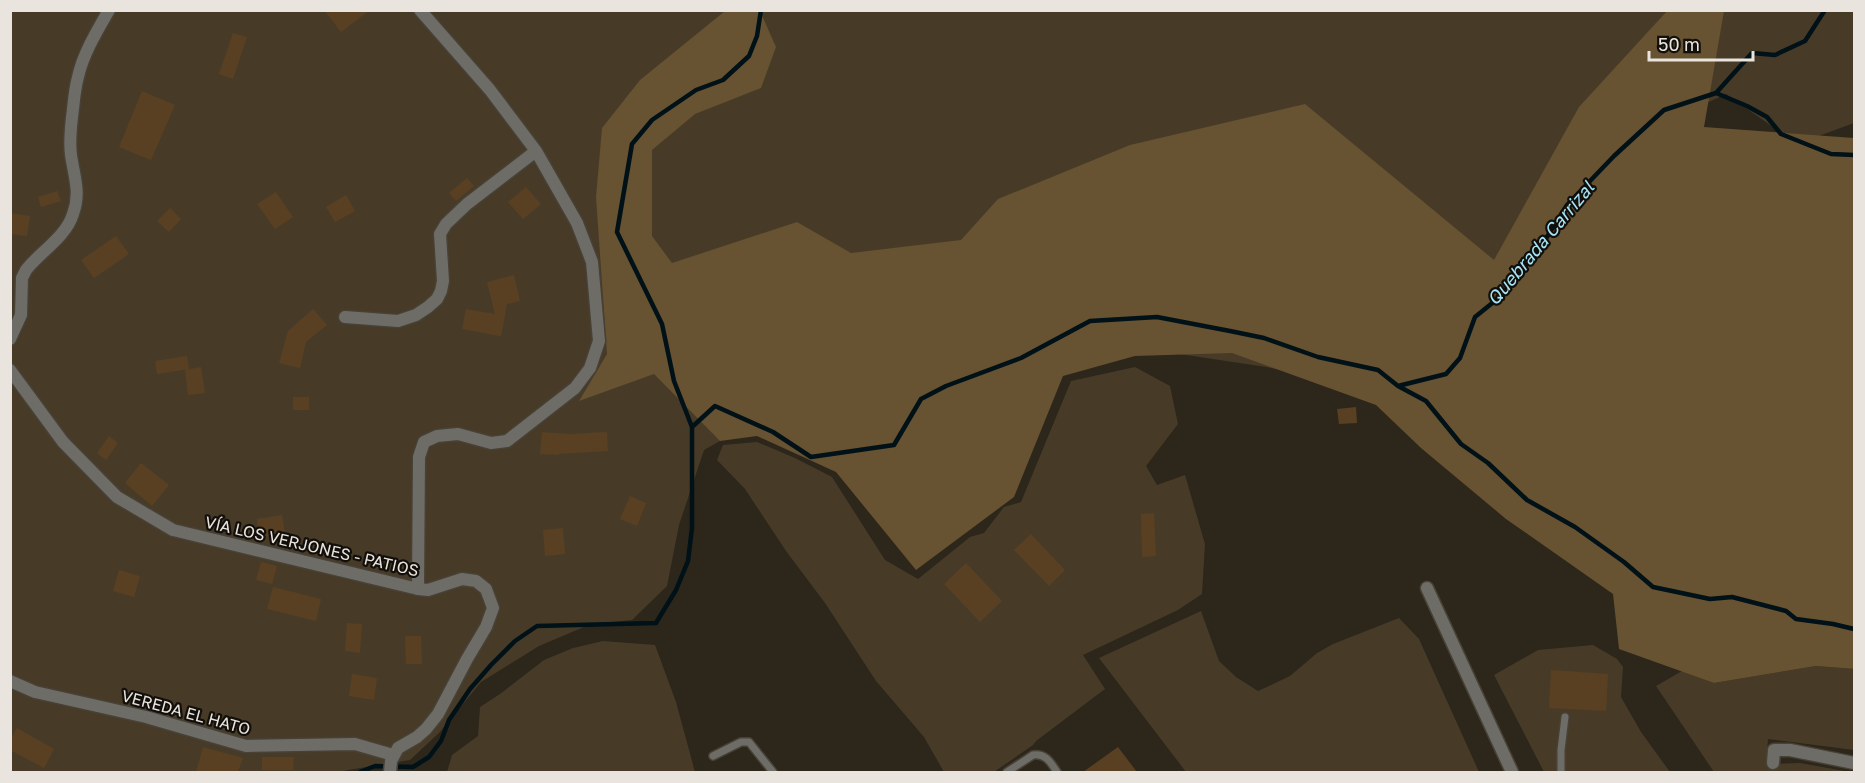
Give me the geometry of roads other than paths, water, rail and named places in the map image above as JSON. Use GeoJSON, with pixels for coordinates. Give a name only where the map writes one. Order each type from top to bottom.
{"type":"FeatureCollection","features":[{"type":"Feature","properties":{"kind":"street"},"geometry":{"type":"LineString","coordinates":[[10,339],[21,315],[22,278],[26,270],[67,227],[73,216],[77,199],[77,183],[70,143],[71,119],[78,76],[97,31],[109,10]]}},
{"type":"Feature","properties":{"kind":"street"},"geometry":{"type":"LineString","coordinates":[[418,589],[419,457],[424,442],[437,435],[458,434],[491,443],[507,441],[574,388],[590,368],[599,341],[592,262],[577,223],[536,151],[490,90],[420,10]]}},
{"type":"Feature","properties":{"kind":"street"},"geometry":{"type":"LineString","coordinates":[[345,317],[398,321],[428,308],[441,291],[443,281],[440,234],[446,224],[467,204],[536,151]]}},
{"type":"Feature","properties":{"kind":"street","name":"VÍA LOS VERJONES - PATIOS"},"geometry":{"type":"LineString","coordinates":[[10,370],[63,442],[117,497],[173,530],[418,589],[428,590],[462,579],[476,581],[486,589],[493,608],[486,627],[438,714],[426,729],[398,748],[391,763]]}},
{"type":"Feature","properties":{"kind":"street"},"geometry":{"type":"LineString","coordinates":[[1427,588],[1512,772]]}},
{"type":"Feature","properties":{"kind":"street","name":"VEREDA EL HATO"},"geometry":{"type":"LineString","coordinates":[[10,681],[35,692],[146,717],[246,746],[355,744],[391,763]]}},
{"type":"Feature","properties":{"kind":"street"},"geometry":{"type":"LineString","coordinates":[[1773,763],[1774,750],[1782,750],[1854,763]]}},
{"type":"Feature","properties":{"kind":"lane"},"geometry":{"type":"LineString","coordinates":[[1561,772],[1565,717]]}},
{"type":"Feature","properties":{"kind":"lane"},"geometry":{"type":"LineString","coordinates":[[713,756],[741,742],[749,742],[773,772]]}},
{"type":"Feature","properties":{"kind":"lane"},"geometry":{"type":"LineString","coordinates":[[1007,772],[1038,754],[1044,756],[1057,772]]}},
{"type":"Feature","properties":{"kind":"waterway"},"geometry":{"type":"LineString","coordinates":[[360,772],[375,766],[413,767],[429,757],[441,741],[449,720],[470,689],[515,641],[537,626],[656,623],[676,590],[688,561],[692,528],[692,427],[674,381],[662,324],[617,232],[632,144],[652,120],[696,90],[723,80],[749,56],[757,36],[761,10]]}},
{"type":"Feature","properties":{"kind":"waterway"},"geometry":{"type":"LineString","coordinates":[[1716,93],[1752,53],[1775,55],[1805,41],[1825,10]]}},
{"type":"Feature","properties":{"kind":"waterway","name":"Quebrada Carrizal"},"geometry":{"type":"LineString","coordinates":[[1398,386],[1446,374],[1460,358],[1475,317],[1501,296],[1540,248],[1567,205],[1614,156],[1664,110],[1716,93],[1767,117],[1781,134],[1831,154],[1854,155]]}},
{"type":"Feature","properties":{"kind":"waterway"},"geometry":{"type":"LineString","coordinates":[[692,427],[715,406],[773,432],[811,457],[894,445],[921,399],[946,386],[1021,358],[1090,321],[1157,317],[1264,338],[1318,357],[1378,370],[1398,386],[1426,401],[1461,444],[1488,463],[1527,500],[1575,527],[1624,562],[1653,587],[1710,599],[1732,597],[1786,611],[1796,619],[1854,629]]}}]}
